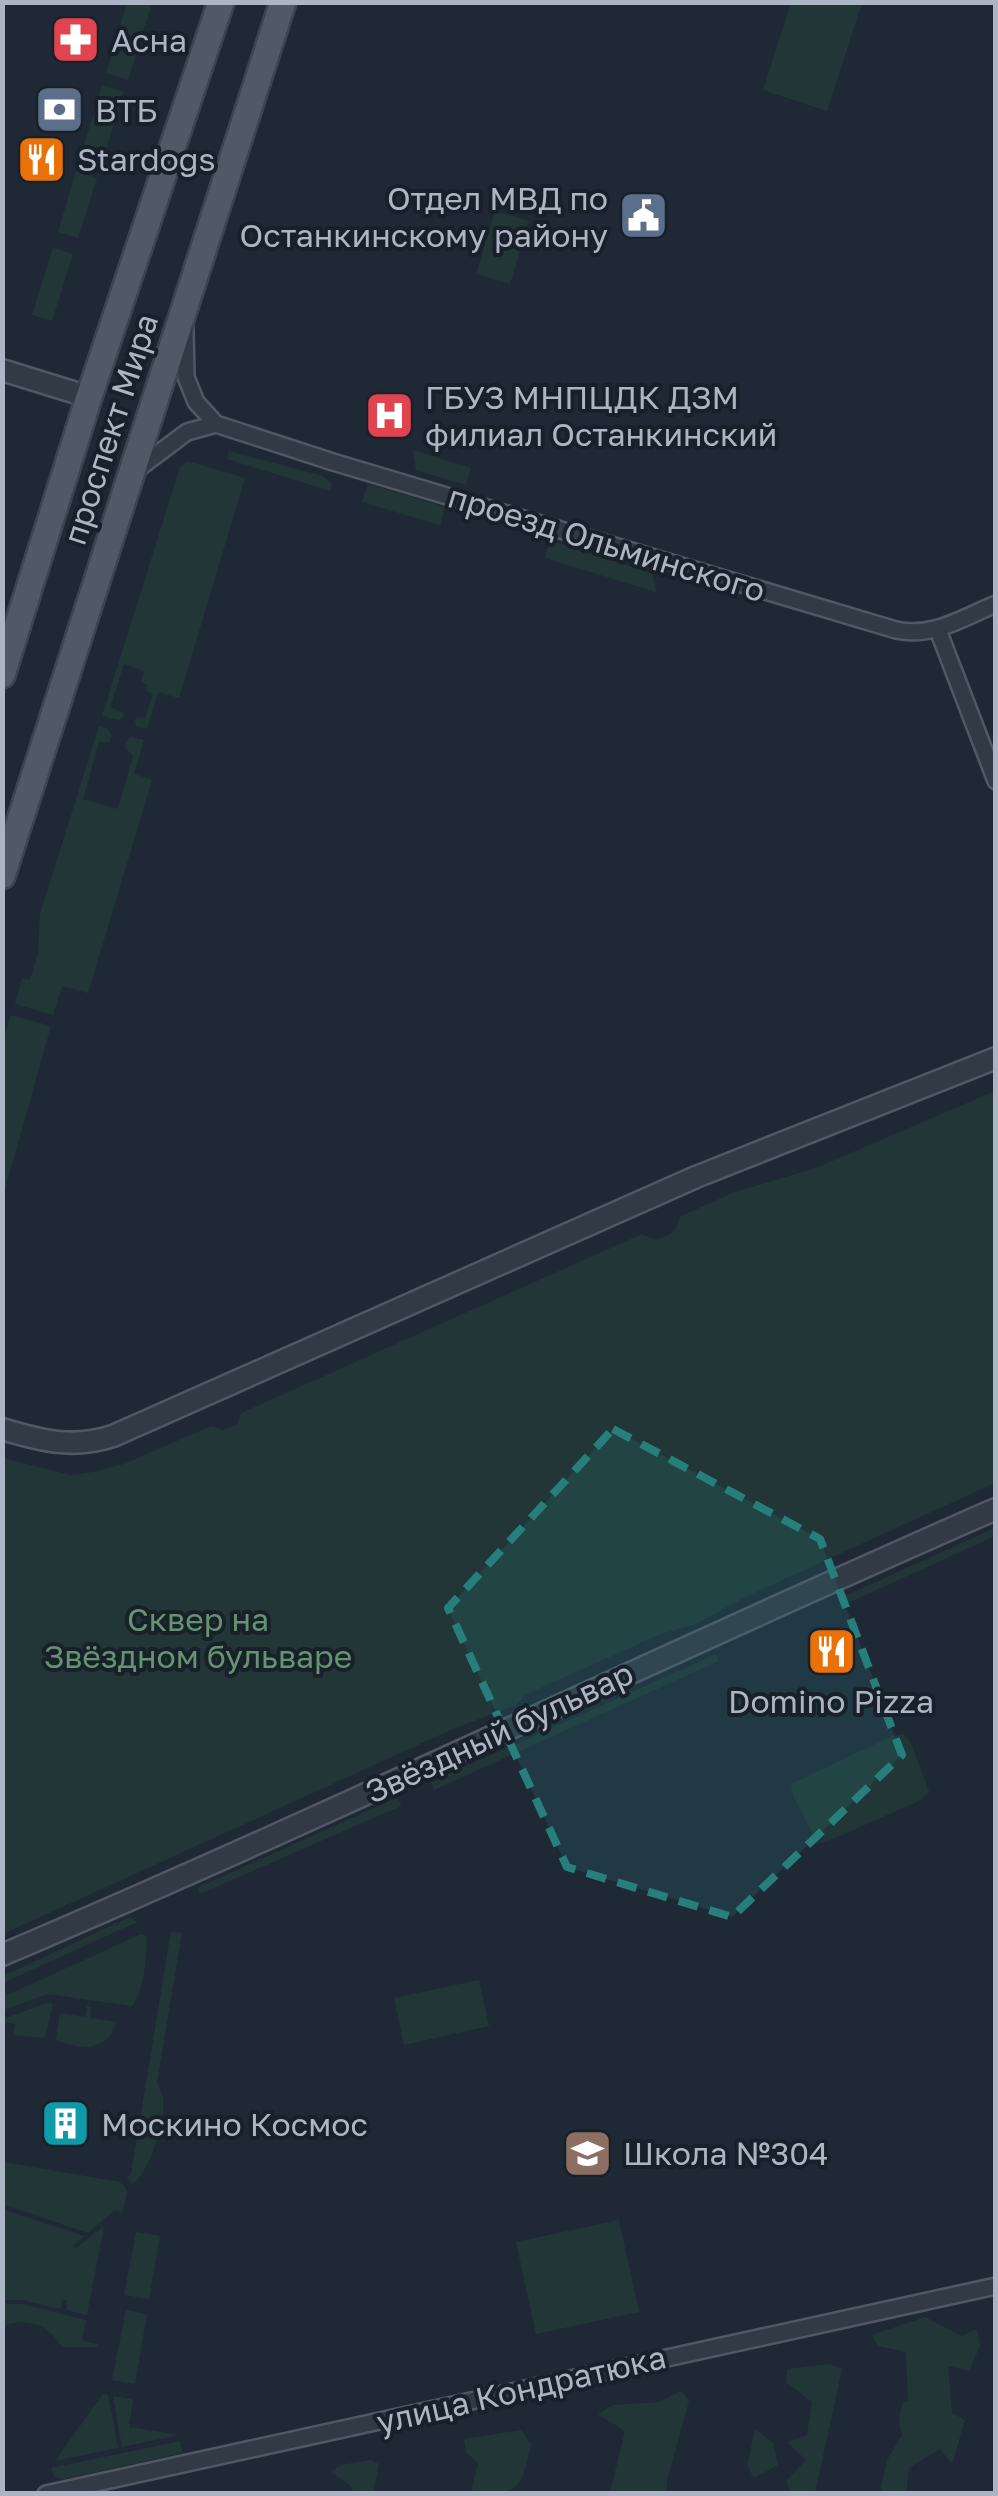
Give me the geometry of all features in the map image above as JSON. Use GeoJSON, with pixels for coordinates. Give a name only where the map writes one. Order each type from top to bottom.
{"type":"FeatureCollection","features":[{"type":"Feature","properties":{"kind":"main road","name":"проспект Мира"},"geometry":{"type":"LineString","coordinates":[[2,675],[89,397],[221,2]]}},
{"type":"Feature","properties":{"kind":"main road","name":"проспект Мира"},"geometry":{"type":"LineString","coordinates":[[2,876],[282,2]]}},
{"type":"Feature","properties":{"kind":"street"},"geometry":{"type":"LineString","coordinates":[[128,478],[146,460],[187,432],[216,424],[196,402],[186,377],[188,291]]}},
{"type":"Feature","properties":{"kind":"street"},"geometry":{"type":"LineString","coordinates":[[2,370],[89,397]]}},
{"type":"Feature","properties":{"kind":"street","name":"проезд Ольминского"},"geometry":{"type":"LineString","coordinates":[[216,424],[896,630],[922,634],[938,630],[996,604]]}},
{"type":"Feature","properties":{"kind":"street"},"geometry":{"type":"LineString","coordinates":[[938,630],[996,781]]}},
{"type":"Feature","properties":{"kind":"street"},"geometry":{"type":"LineString","coordinates":[[2,1429],[62,1445],[113,1436],[696,1177],[996,1058]]}},
{"type":"Feature","properties":{"kind":"street","name":"Звёздный бульвар"},"geometry":{"type":"LineString","coordinates":[[2,1956],[143,1896],[735,1622],[996,1509]]}},
{"type":"Feature","properties":{"kind":"street","name":"улица Кондратюка"},"geometry":{"type":"LineString","coordinates":[[46,2494],[996,2286]]}},
{"type":"Feature","properties":{"kind":"highlighted area"},"geometry":{"type":"Polygon","coordinates":[[[613,1429],[820,1539],[902,1755],[732,1917],[567,1867],[448,1608],[613,1429]]]}},
{"type":"Feature","properties":{"kind":"green space"},"geometry":{"type":"Polygon","coordinates":[[[127,3],[152,3],[128,80],[106,73],[127,3]]]}},
{"type":"Feature","properties":{"kind":"green space"},"geometry":{"type":"Polygon","coordinates":[[[791,3],[862,3],[827,111],[763,90],[791,3]]]}},
{"type":"Feature","properties":{"kind":"green space"},"geometry":{"type":"Polygon","coordinates":[[[102,85],[124,92],[101,165],[80,159],[102,85]]]}},
{"type":"Feature","properties":{"kind":"green space"},"geometry":{"type":"Polygon","coordinates":[[[76,171],[97,178],[78,238],[58,232],[76,171]]]}},
{"type":"Feature","properties":{"kind":"green space"},"geometry":{"type":"Polygon","coordinates":[[[495,211],[529,221],[510,284],[476,274],[495,211]]]}},
{"type":"Feature","properties":{"kind":"green space"},"geometry":{"type":"Polygon","coordinates":[[[53,248],[73,254],[52,321],[32,315],[53,248]]]}},
{"type":"Feature","properties":{"kind":"green space"},"geometry":{"type":"Polygon","coordinates":[[[413,450],[471,468],[466,485],[416,470],[413,450]]]}},
{"type":"Feature","properties":{"kind":"green space"},"geometry":{"type":"Polygon","coordinates":[[[229,451],[323,476],[331,483],[331,491],[227,459],[229,451]]]}},
{"type":"Feature","properties":{"kind":"green space"},"geometry":{"type":"Polygon","coordinates":[[[187,461],[245,478],[179,698],[158,692],[147,729],[136,726],[135,720],[145,718],[153,694],[141,682],[144,671],[124,664],[110,707],[124,717],[118,720],[102,716],[180,467],[187,461]]]}},
{"type":"Feature","properties":{"kind":"green space"},"geometry":{"type":"Polygon","coordinates":[[[368,484],[445,507],[440,525],[362,502],[368,484]]]}},
{"type":"Feature","properties":{"kind":"green space"},"geometry":{"type":"Polygon","coordinates":[[[550,541],[648,572],[653,576],[656,592],[545,558],[550,541]]]}},
{"type":"Feature","properties":{"kind":"green space"},"geometry":{"type":"Polygon","coordinates":[[[99,726],[108,729],[112,736],[109,742],[99,742],[83,799],[118,809],[133,756],[124,746],[130,737],[144,740],[134,774],[152,780],[88,993],[62,986],[53,1015],[15,1004],[22,978],[30,980],[38,953],[40,914],[99,726]]]}},
{"type":"Feature","properties":{"kind":"green space"},"geometry":{"type":"Polygon","coordinates":[[[11,1015],[51,1026],[3,1196],[2,1043],[11,1015]]]}},
{"type":"Feature","properties":{"kind":"green space","name":"Сквер на Звёздном бульваре"},"geometry":{"type":"Polygon","coordinates":[[[995,1091],[995,1483],[747,1596],[694,1625],[663,1633],[525,1695],[516,1705],[453,1729],[3,1934],[3,1458],[71,1475],[124,1464],[211,1426],[223,1430],[237,1424],[241,1413],[642,1234],[666,1237],[675,1230],[680,1217],[732,1193],[816,1168],[995,1091]]]}},
{"type":"Feature","properties":{"kind":"green space"},"geometry":{"type":"Polygon","coordinates":[[[995,1528],[995,1536],[848,1603],[845,1596],[995,1528]]]}},
{"type":"Feature","properties":{"kind":"green space"},"geometry":{"type":"Polygon","coordinates":[[[716,1654],[719,1661],[434,1790],[431,1782],[716,1654]]]}},
{"type":"Feature","properties":{"kind":"green space"},"geometry":{"type":"Polygon","coordinates":[[[903,1734],[910,1741],[929,1791],[921,1800],[817,1843],[791,1784],[903,1734]]]}},
{"type":"Feature","properties":{"kind":"green space"},"geometry":{"type":"Polygon","coordinates":[[[398,1797],[401,1806],[200,1894],[197,1888],[398,1797]]]}},
{"type":"Feature","properties":{"kind":"green space"},"geometry":{"type":"Polygon","coordinates":[[[130,1917],[137,1922],[3,1983],[3,1976],[130,1917]]]}},
{"type":"Feature","properties":{"kind":"green space"},"geometry":{"type":"Polygon","coordinates":[[[171,1931],[182,1933],[157,2082],[163,2098],[162,2118],[151,2158],[132,2184],[127,2177],[131,2174],[171,1931]]]}},
{"type":"Feature","properties":{"kind":"green space"},"geometry":{"type":"Polygon","coordinates":[[[141,1934],[147,1937],[145,1964],[140,1992],[132,2006],[48,1994],[3,2010],[3,1997],[141,1934]]]}},
{"type":"Feature","properties":{"kind":"green space"},"geometry":{"type":"Polygon","coordinates":[[[479,1980],[489,2026],[404,2045],[394,1998],[479,1980]]]}},
{"type":"Feature","properties":{"kind":"green space"},"geometry":{"type":"Polygon","coordinates":[[[53,2004],[45,2038],[13,2035],[15,2024],[3,2022],[3,2019],[53,2004]]]}},
{"type":"Feature","properties":{"kind":"green space"},"geometry":{"type":"Polygon","coordinates":[[[87,2006],[91,2007],[90,2018],[116,2022],[107,2039],[84,2047],[56,2040],[60,2013],[85,2017],[87,2006]]]}},
{"type":"Feature","properties":{"kind":"green space"},"geometry":{"type":"Polygon","coordinates":[[[3,2162],[120,2182],[127,2190],[123,2212],[115,2210],[88,2233],[3,2204],[3,2162]]]}},
{"type":"Feature","properties":{"kind":"green space"},"geometry":{"type":"Polygon","coordinates":[[[2,2209],[84,2236],[74,2245],[76,2248],[104,2226],[87,2315],[66,2310],[67,2300],[62,2300],[61,2309],[3,2300],[2,2209]]]}},
{"type":"Feature","properties":{"kind":"green space"},"geometry":{"type":"Polygon","coordinates":[[[619,2220],[639,2312],[536,2334],[516,2242],[619,2220]]]}},
{"type":"Feature","properties":{"kind":"green space"},"geometry":{"type":"Polygon","coordinates":[[[136,2232],[160,2236],[149,2299],[124,2295],[136,2232]]]}},
{"type":"Feature","properties":{"kind":"green space"},"geometry":{"type":"Polygon","coordinates":[[[2,2304],[22,2304],[86,2320],[82,2341],[98,2344],[97,2347],[62,2347],[44,2328],[29,2323],[3,2326],[2,2304]]]}},
{"type":"Feature","properties":{"kind":"green space"},"geometry":{"type":"Polygon","coordinates":[[[126,2310],[147,2314],[135,2384],[112,2380],[126,2310]]]}},
{"type":"Feature","properties":{"kind":"green space"},"geometry":{"type":"Polygon","coordinates":[[[925,2317],[962,2336],[977,2329],[980,2346],[969,2371],[948,2366],[952,2413],[965,2420],[952,2464],[940,2449],[909,2468],[906,2493],[880,2493],[887,2460],[902,2435],[899,2418],[903,2402],[908,2402],[906,2352],[878,2346],[872,2335],[925,2317]]]}},
{"type":"Feature","properties":{"kind":"green space"},"geometry":{"type":"Polygon","coordinates":[[[830,2364],[842,2369],[815,2493],[791,2493],[786,2481],[806,2460],[787,2442],[807,2435],[812,2402],[786,2382],[787,2369],[830,2364]]]}},
{"type":"Feature","properties":{"kind":"green space"},"geometry":{"type":"Polygon","coordinates":[[[681,2391],[689,2401],[666,2493],[610,2493],[625,2431],[598,2414],[613,2405],[659,2402],[681,2391]]]}},
{"type":"Feature","properties":{"kind":"green space"},"geometry":{"type":"Polygon","coordinates":[[[103,2394],[108,2395],[118,2448],[55,2461],[103,2394]]]}},
{"type":"Feature","properties":{"kind":"green space"},"geometry":{"type":"Polygon","coordinates":[[[113,2396],[133,2399],[129,2427],[179,2435],[122,2447],[113,2396]]]}},
{"type":"Feature","properties":{"kind":"green space"},"geometry":{"type":"Polygon","coordinates":[[[755,2429],[773,2443],[778,2465],[754,2478],[747,2466],[755,2429]]]}},
{"type":"Feature","properties":{"kind":"green space"},"geometry":{"type":"Polygon","coordinates":[[[521,2430],[531,2445],[520,2481],[509,2491],[471,2493],[478,2463],[466,2452],[464,2439],[521,2430]]]}},
{"type":"Feature","properties":{"kind":"green space"},"geometry":{"type":"Polygon","coordinates":[[[180,2441],[183,2453],[64,2479],[55,2478],[51,2468],[180,2441]]]}},
{"type":"Feature","properties":{"kind":"green space"},"geometry":{"type":"Polygon","coordinates":[[[371,2460],[379,2464],[373,2493],[354,2493],[350,2485],[330,2472],[341,2465],[371,2460]]]}},
{"type":"Feature","properties":{"kind":"place","name":"Асна"},"geometry":{"type":"Point","coordinates":[76,40]}},
{"type":"Feature","properties":{"kind":"place","name":"ВТБ"},"geometry":{"type":"Point","coordinates":[60,110]}},
{"type":"Feature","properties":{"kind":"place","name":"Stardogs"},"geometry":{"type":"Point","coordinates":[42,159]}},
{"type":"Feature","properties":{"kind":"place","name":"Отдел МВД по Останкинскому району"},"geometry":{"type":"Point","coordinates":[643,216]}},
{"type":"Feature","properties":{"kind":"place","name":"ГБУЗ МНПЦДК ДЗМ филиал Останкинский"},"geometry":{"type":"Point","coordinates":[390,415]}},
{"type":"Feature","properties":{"kind":"place","name":"Domino Pizza"},"geometry":{"type":"Point","coordinates":[831,1651]}},
{"type":"Feature","properties":{"kind":"place","name":"Москино Космос"},"geometry":{"type":"Point","coordinates":[66,2124]}},
{"type":"Feature","properties":{"kind":"place","name":"Школа №304"},"geometry":{"type":"Point","coordinates":[588,2153]}}]}
